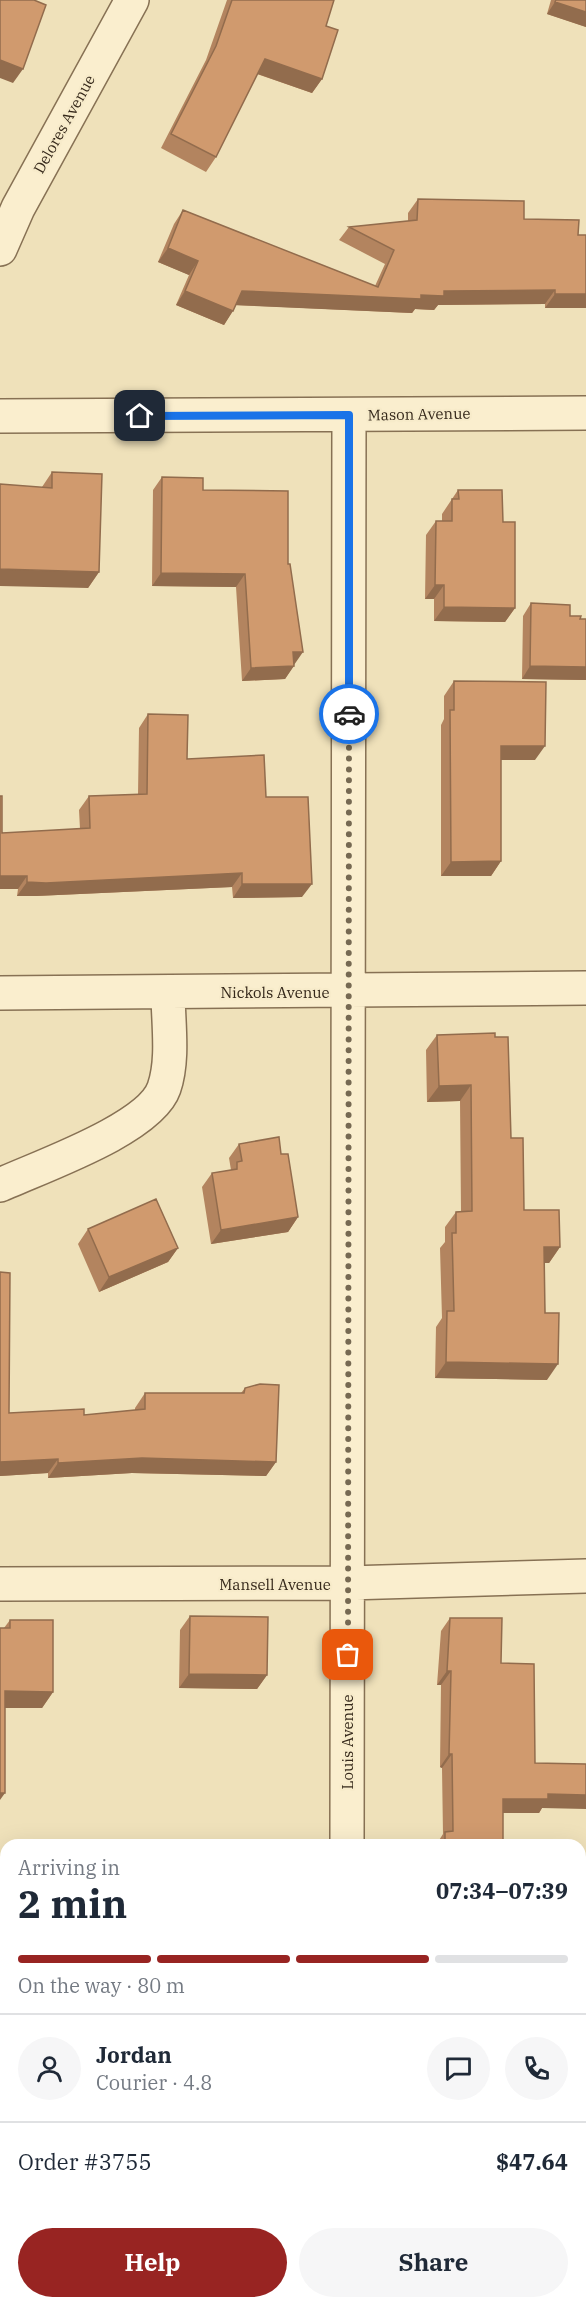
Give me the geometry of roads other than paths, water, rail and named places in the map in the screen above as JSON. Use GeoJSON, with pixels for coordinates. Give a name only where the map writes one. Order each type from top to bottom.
{"type":"FeatureCollection","features":[{"type":"Feature","properties":{"kind":"street","name":"Delores Avenue"},"geometry":{"type":"LineString","coordinates":[[0,249],[18,208],[132,0]]}},
{"type":"Feature","properties":{"kind":"street","name":"Mason Avenue"},"geometry":{"type":"LineString","coordinates":[[0,416],[586,413]]}},
{"type":"Feature","properties":{"kind":"street","name":"Louis Avenue"},"geometry":{"type":"LineString","coordinates":[[347,1839],[349,415]]}},
{"type":"Feature","properties":{"kind":"street","name":"Nickols Avenue"},"geometry":{"type":"LineString","coordinates":[[0,993],[349,992],[586,988]]}},
{"type":"Feature","properties":{"kind":"street"},"geometry":{"type":"LineString","coordinates":[[0,1185],[121,1131],[148,1111],[164,1089],[169,1048],[168,992]]}},
{"type":"Feature","properties":{"kind":"street","name":"Mansell Avenue"},"geometry":{"type":"LineString","coordinates":[[0,1584],[348,1583],[586,1576]]}}]}
